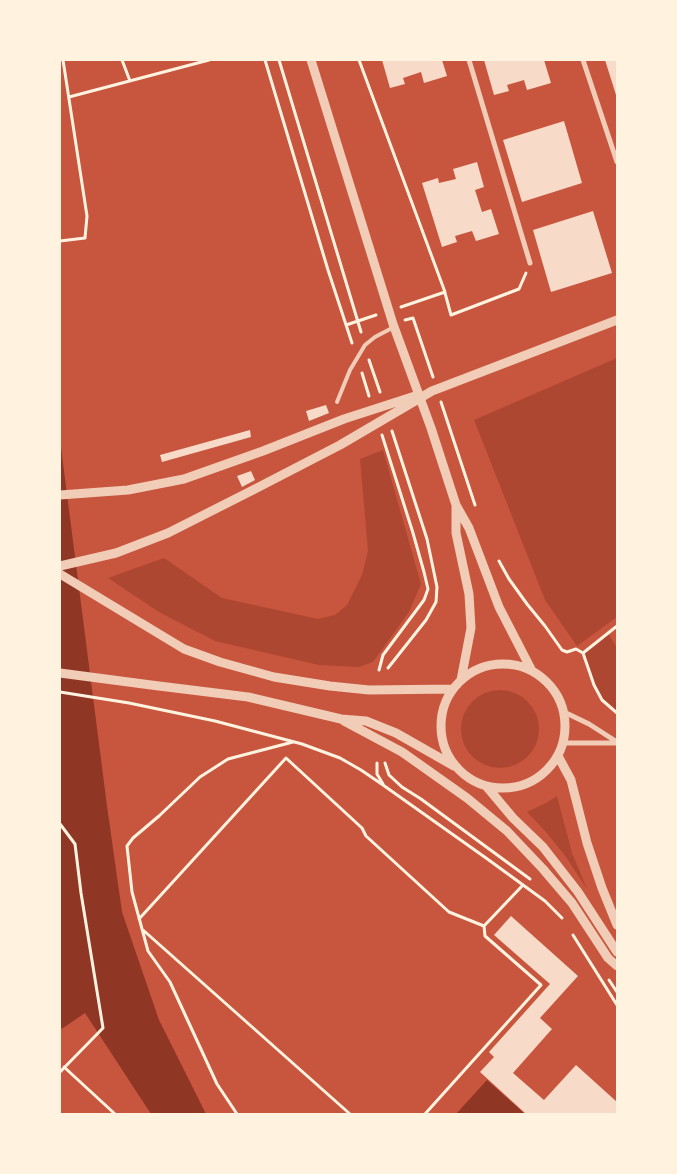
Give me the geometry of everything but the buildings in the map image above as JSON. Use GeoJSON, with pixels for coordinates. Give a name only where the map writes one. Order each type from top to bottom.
{"type":"FeatureCollection","features":[{"type":"Feature","properties":{"kind":"street"},"geometry":{"type":"LineString","coordinates":[[312,60],[394,328],[431,428],[456,505],[469,528],[499,606],[532,670]]}},
{"type":"Feature","properties":{"kind":"street"},"geometry":{"type":"LineString","coordinates":[[469,60],[530,263]]}},
{"type":"Feature","properties":{"kind":"street"},"geometry":{"type":"LineString","coordinates":[[582,60],[617,162]]}},
{"type":"Feature","properties":{"kind":"street"},"geometry":{"type":"LineString","coordinates":[[60,566],[116,553],[168,533],[436,394],[617,320]]}},
{"type":"Feature","properties":{"kind":"street"},"geometry":{"type":"LineString","coordinates":[[60,495],[128,490],[184,479],[264,451],[344,419],[436,394]]}},
{"type":"Feature","properties":{"kind":"street"},"geometry":{"type":"LineString","coordinates":[[456,505],[456,533],[469,594],[471,628],[461,680]]}},
{"type":"Feature","properties":{"kind":"street"},"geometry":{"type":"LineString","coordinates":[[60,574],[184,649],[220,662],[274,677],[330,686],[369,690],[453,689]]}},
{"type":"Feature","properties":{"kind":"street"},"geometry":{"type":"LineString","coordinates":[[60,673],[248,697],[341,720],[366,721],[396,733],[454,766],[469,779],[487,787],[503,789],[520,786],[535,780],[548,770],[564,743],[566,729],[564,712],[557,695],[546,681],[532,670],[517,665],[502,664],[487,666],[461,680],[453,689],[444,707],[440,728],[444,748],[454,766]]}},
{"type":"Feature","properties":{"kind":"street"},"geometry":{"type":"LineString","coordinates":[[564,712],[589,724],[617,742]]}},
{"type":"Feature","properties":{"kind":"street"},"geometry":{"type":"LineString","coordinates":[[341,720],[402,752],[467,798],[507,831],[544,869],[572,903],[608,958],[617,966]]}},
{"type":"Feature","properties":{"kind":"street"},"geometry":{"type":"LineString","coordinates":[[564,743],[617,742]]}},
{"type":"Feature","properties":{"kind":"street"},"geometry":{"type":"LineString","coordinates":[[558,756],[571,780],[587,843],[617,925]]}},
{"type":"Feature","properties":{"kind":"street"},"geometry":{"type":"LineString","coordinates":[[487,787],[513,818],[543,847],[578,892],[617,952]]}},
{"type":"Feature","properties":{"kind":"lane"},"geometry":{"type":"LineString","coordinates":[[337,402],[350,370],[365,345],[375,337],[394,328]]}},
{"type":"Feature","properties":{"kind":"path"},"geometry":{"type":"LineString","coordinates":[[60,241],[85,238],[87,216],[63,60]]}},
{"type":"Feature","properties":{"kind":"path"},"geometry":{"type":"LineString","coordinates":[[122,60],[130,81]]}},
{"type":"Feature","properties":{"kind":"path"},"geometry":{"type":"LineString","coordinates":[[69,97],[208,60]]}},
{"type":"Feature","properties":{"kind":"path"},"geometry":{"type":"LineString","coordinates":[[279,60],[382,401]]}},
{"type":"Feature","properties":{"kind":"path"},"geometry":{"type":"LineString","coordinates":[[359,60],[445,292],[451,315],[519,289],[530,263]]}},
{"type":"Feature","properties":{"kind":"path"},"geometry":{"type":"LineString","coordinates":[[346,325],[445,292]]}},
{"type":"Feature","properties":{"kind":"path"},"geometry":{"type":"LineString","coordinates":[[415,324],[434,378]]}},
{"type":"Feature","properties":{"kind":"path"},"geometry":{"type":"LineString","coordinates":[[436,394],[476,510]]}},
{"type":"Feature","properties":{"kind":"path"},"geometry":{"type":"LineString","coordinates":[[388,668],[426,620],[436,602],[436,587],[427,539],[391,428]]}},
{"type":"Feature","properties":{"kind":"path"},"geometry":{"type":"LineString","coordinates":[[498,560],[509,579],[562,650],[567,652],[576,649],[583,653],[594,685],[602,700],[617,713]]}},
{"type":"Feature","properties":{"kind":"path"},"geometry":{"type":"LineString","coordinates":[[583,653],[617,626]]}},
{"type":"Feature","properties":{"kind":"path"},"geometry":{"type":"LineString","coordinates":[[60,692],[129,702],[215,721],[294,742],[340,758],[383,785],[545,901],[565,923]]}},
{"type":"Feature","properties":{"kind":"path"},"geometry":{"type":"LineString","coordinates":[[237,1114],[217,1084],[170,982],[148,951],[132,892],[127,846],[132,838],[160,816],[200,777],[228,759],[294,742]]}},
{"type":"Feature","properties":{"kind":"path"},"geometry":{"type":"LineString","coordinates":[[139,919],[286,758],[362,828],[366,836],[448,912],[484,926]]}},
{"type":"Feature","properties":{"kind":"path"},"geometry":{"type":"LineString","coordinates":[[377,763],[377,774],[383,785]]}},
{"type":"Feature","properties":{"kind":"path"},"geometry":{"type":"LineString","coordinates":[[385,763],[389,775],[402,787],[534,882]]}},
{"type":"Feature","properties":{"kind":"path"},"geometry":{"type":"LineString","coordinates":[[60,824],[76,844],[81,893],[103,1028],[60,1072]]}},
{"type":"Feature","properties":{"kind":"path"},"geometry":{"type":"LineString","coordinates":[[425,1114],[542,985],[485,936],[484,926],[522,885]]}},
{"type":"Feature","properties":{"kind":"path"},"geometry":{"type":"LineString","coordinates":[[142,929],[350,1114]]}},
{"type":"Feature","properties":{"kind":"path"},"geometry":{"type":"LineString","coordinates":[[569,930],[617,1006]]}},
{"type":"Feature","properties":{"kind":"path"},"geometry":{"type":"LineString","coordinates":[[607,975],[617,992]]}},
{"type":"Feature","properties":{"kind":"path"},"geometry":{"type":"LineString","coordinates":[[64,1067],[115,1114]]}},
{"type":"Feature","properties":{"kind":"shaded area"},"geometry":{"type":"Polygon","coordinates":[[[617,358],[617,617],[577,646],[545,600],[474,420],[617,358]]]}},
{"type":"Feature","properties":{"kind":"shaded area"},"geometry":{"type":"Polygon","coordinates":[[[60,440],[122,912],[159,1020],[206,1114],[151,1114],[85,1013],[60,1029],[60,440]]]}},
{"type":"Feature","properties":{"kind":"shaded area"},"geometry":{"type":"Polygon","coordinates":[[[383,450],[421,584],[409,612],[373,662],[359,667],[319,665],[215,641],[159,612],[108,578],[164,558],[222,598],[318,619],[335,615],[347,605],[362,575],[368,551],[360,459],[383,450]]]}},
{"type":"Feature","properties":{"kind":"shaded area"},"geometry":{"type":"Polygon","coordinates":[[[608,633],[617,648],[617,713],[602,700],[594,685],[583,653],[608,633]]]}},
{"type":"Feature","properties":{"kind":"shaded area"},"geometry":{"type":"Polygon","coordinates":[[[492,690],[508,690],[522,696],[533,707],[539,721],[539,737],[533,751],[522,762],[508,768],[492,768],[478,762],[467,751],[461,737],[461,721],[467,707],[478,696],[492,690]]]}},
{"type":"Feature","properties":{"kind":"shaded area"},"geometry":{"type":"Polygon","coordinates":[[[557,796],[572,853],[587,889],[566,857],[527,812],[557,796]]]}},
{"type":"Feature","properties":{"kind":"shaded area"},"geometry":{"type":"Polygon","coordinates":[[[487,1080],[525,1114],[456,1114],[487,1080]]]}}]}
